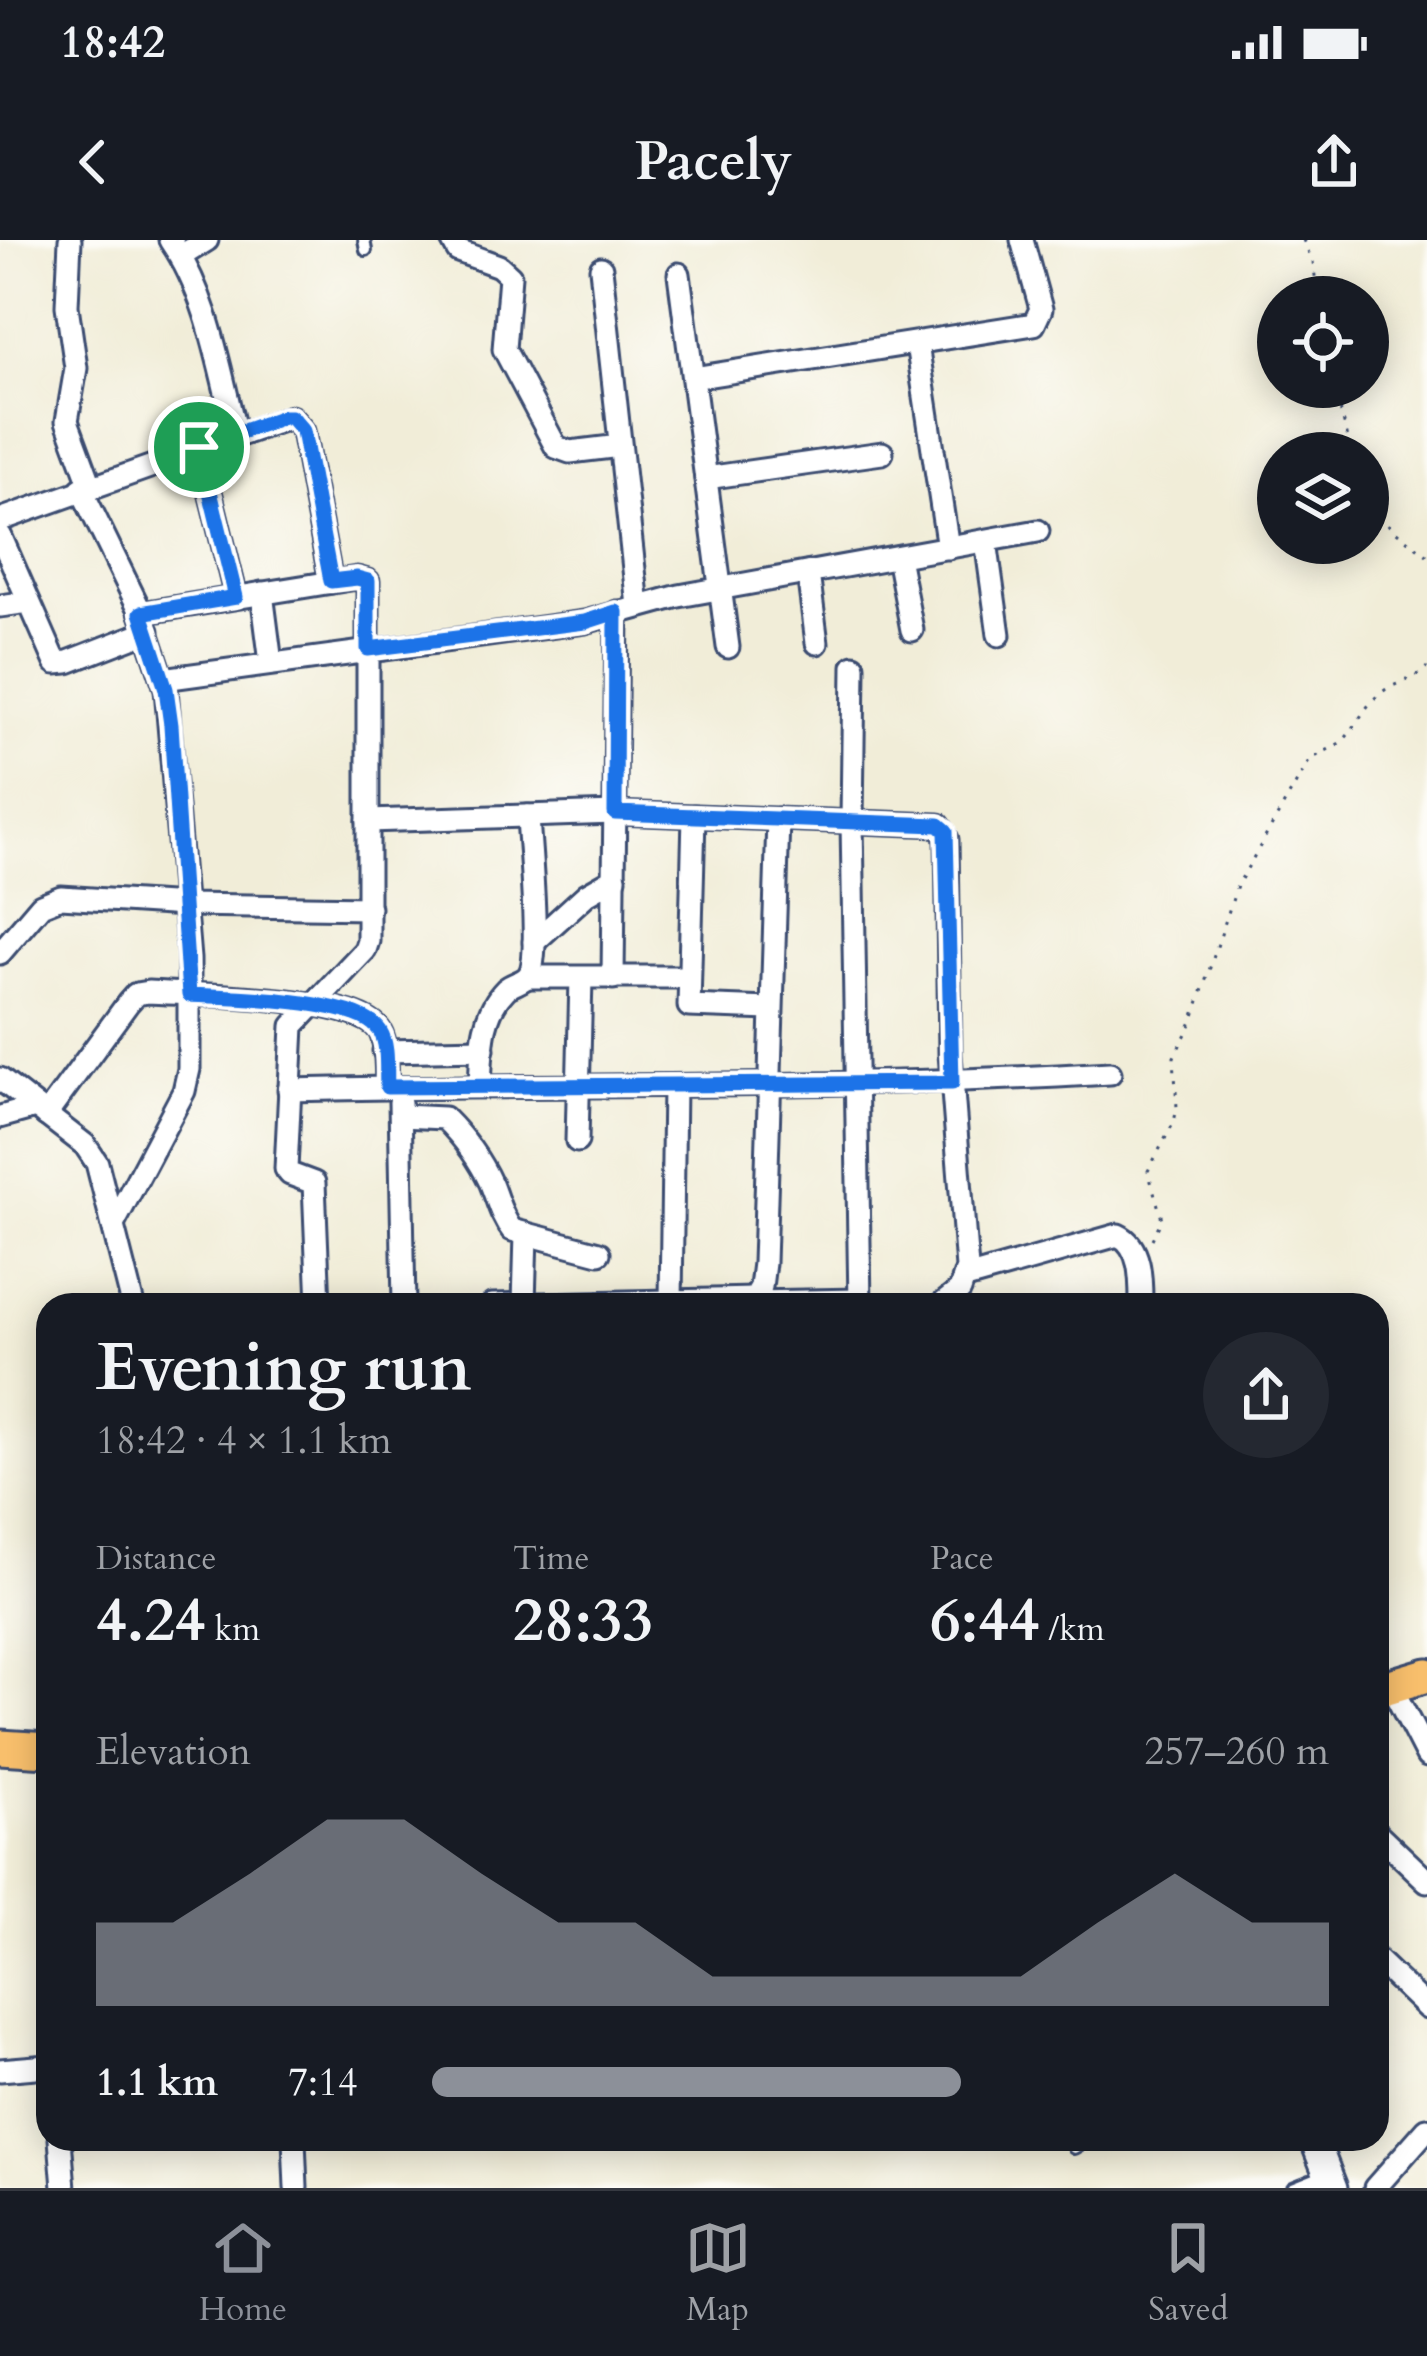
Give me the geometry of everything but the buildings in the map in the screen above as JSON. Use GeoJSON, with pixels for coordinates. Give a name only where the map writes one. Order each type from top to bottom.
{"type":"FeatureCollection","features":[{"type":"Feature","properties":{"kind":"main road"},"geometry":{"type":"LineString","coordinates":[[1389,1681],[1427,1663]]}},
{"type":"Feature","properties":{"kind":"main road"},"geometry":{"type":"LineString","coordinates":[[1389,1683],[1427,1675]]}},
{"type":"Feature","properties":{"kind":"main road"},"geometry":{"type":"LineString","coordinates":[[0,1748],[36,1750]]}},
{"type":"Feature","properties":{"kind":"main road"},"geometry":{"type":"LineString","coordinates":[[0,1757],[36,1759]]}},
{"type":"Feature","properties":{"kind":"street"},"geometry":{"type":"LineString","coordinates":[[70,240],[67,306],[76,368],[67,421],[86,488],[144,622],[163,679],[171,725],[189,995],[189,1069],[184,1091],[113,1223]]}},
{"type":"Feature","properties":{"kind":"street"},"geometry":{"type":"LineString","coordinates":[[206,240],[176,248],[204,309],[236,434]]}},
{"type":"Feature","properties":{"kind":"street"},"geometry":{"type":"LineString","coordinates":[[452,240],[458,251],[499,266],[510,276],[504,349],[556,447],[570,452],[620,446]]}},
{"type":"Feature","properties":{"kind":"street"},"geometry":{"type":"LineString","coordinates":[[693,378],[1034,324],[1041,309],[1022,240]]}},
{"type":"Feature","properties":{"kind":"street"},"geometry":{"type":"LineString","coordinates":[[601,268],[620,446],[627,609],[615,813],[613,978]]}},
{"type":"Feature","properties":{"kind":"street"},"geometry":{"type":"LineString","coordinates":[[680,274],[728,647]]}},
{"type":"Feature","properties":{"kind":"street"},"geometry":{"type":"LineString","coordinates":[[917,344],[948,548]]}},
{"type":"Feature","properties":{"kind":"street"},"geometry":{"type":"LineString","coordinates":[[0,520],[291,417],[299,422],[331,581]]}},
{"type":"Feature","properties":{"kind":"street"},"geometry":{"type":"LineString","coordinates":[[199,447],[236,597]]}},
{"type":"Feature","properties":{"kind":"street"},"geometry":{"type":"LineString","coordinates":[[706,478],[882,453]]}},
{"type":"Feature","properties":{"kind":"street"},"geometry":{"type":"LineString","coordinates":[[163,679],[585,622],[721,589],[1038,531]]}},
{"type":"Feature","properties":{"kind":"street"},"geometry":{"type":"LineString","coordinates":[[0,535],[56,663],[68,662],[144,622],[236,597],[331,581],[368,581],[369,908],[364,950],[293,1027],[286,1168],[314,1183],[319,1293]]}},
{"type":"Feature","properties":{"kind":"street"},"geometry":{"type":"LineString","coordinates":[[986,541],[999,635]]}},
{"type":"Feature","properties":{"kind":"street"},"geometry":{"type":"LineString","coordinates":[[898,556],[912,630]]}},
{"type":"Feature","properties":{"kind":"street"},"geometry":{"type":"LineString","coordinates":[[808,573],[817,643]]}},
{"type":"Feature","properties":{"kind":"street"},"geometry":{"type":"LineString","coordinates":[[262,593],[271,663]]}},
{"type":"Feature","properties":{"kind":"street"},"geometry":{"type":"LineString","coordinates":[[0,606],[28,602]]}},
{"type":"Feature","properties":{"kind":"street"},"geometry":{"type":"LineString","coordinates":[[854,666],[860,1293]]}},
{"type":"Feature","properties":{"kind":"street"},"geometry":{"type":"LineString","coordinates":[[368,821],[615,813],[939,825],[946,831],[952,1083],[966,1278],[956,1293]]}},
{"type":"Feature","properties":{"kind":"street"},"geometry":{"type":"LineString","coordinates":[[528,816],[534,942],[528,977]]}},
{"type":"Feature","properties":{"kind":"street"},"geometry":{"type":"LineString","coordinates":[[694,816],[687,1001],[693,1009],[770,1010]]}},
{"type":"Feature","properties":{"kind":"street"},"geometry":{"type":"LineString","coordinates":[[757,1293],[764,1263],[778,819]]}},
{"type":"Feature","properties":{"kind":"street"},"geometry":{"type":"LineString","coordinates":[[534,942],[587,894],[615,878]]}},
{"type":"Feature","properties":{"kind":"street"},"geometry":{"type":"LineString","coordinates":[[0,953],[51,898],[369,908]]}},
{"type":"Feature","properties":{"kind":"street"},"geometry":{"type":"LineString","coordinates":[[480,1086],[488,1017],[505,990],[528,977],[688,976]]}},
{"type":"Feature","properties":{"kind":"street"},"geometry":{"type":"LineString","coordinates":[[577,1141],[581,978]]}},
{"type":"Feature","properties":{"kind":"street"},"geometry":{"type":"LineString","coordinates":[[0,1117],[40,1111],[136,994],[313,1002],[374,1024],[380,1031],[401,1116],[404,1293]]}},
{"type":"Feature","properties":{"kind":"street"},"geometry":{"type":"LineString","coordinates":[[384,1051],[483,1048]]}},
{"type":"Feature","properties":{"kind":"street"},"geometry":{"type":"LineString","coordinates":[[289,1090],[768,1087],[1109,1073]]}},
{"type":"Feature","properties":{"kind":"street"},"geometry":{"type":"LineString","coordinates":[[0,1079],[85,1145],[97,1163],[130,1293]]}},
{"type":"Feature","properties":{"kind":"street"},"geometry":{"type":"LineString","coordinates":[[671,1293],[674,1087]]}},
{"type":"Feature","properties":{"kind":"street"},"geometry":{"type":"LineString","coordinates":[[401,1116],[445,1118],[460,1133],[512,1230],[599,1252]]}},
{"type":"Feature","properties":{"kind":"street"},"geometry":{"type":"LineString","coordinates":[[524,1293],[526,1234]]}},
{"type":"Feature","properties":{"kind":"street"},"geometry":{"type":"LineString","coordinates":[[966,1278],[1118,1234],[1129,1240],[1137,1257],[1141,1293]]}},
{"type":"Feature","properties":{"kind":"street"},"geometry":{"type":"LineString","coordinates":[[1389,1695],[1427,1756]]}},
{"type":"Feature","properties":{"kind":"street"},"geometry":{"type":"LineString","coordinates":[[1389,1845],[1427,1881]]}},
{"type":"Feature","properties":{"kind":"street"},"geometry":{"type":"LineString","coordinates":[[1389,1972],[1427,2008]]}},
{"type":"Feature","properties":{"kind":"street"},"geometry":{"type":"LineString","coordinates":[[0,2070],[36,2067]]}},
{"type":"Feature","properties":{"kind":"street"},"geometry":{"type":"LineString","coordinates":[[1375,2188],[1426,2133]]}},
{"type":"Feature","properties":{"kind":"street"},"geometry":{"type":"LineString","coordinates":[[61,2151],[64,2188]]}},
{"type":"Feature","properties":{"kind":"street"},"geometry":{"type":"LineString","coordinates":[[294,2151],[296,2188]]}},
{"type":"Feature","properties":{"kind":"street"},"geometry":{"type":"LineString","coordinates":[[1319,2151],[1330,2181]]}},
{"type":"Feature","properties":{"kind":"lane"},"geometry":{"type":"LineString","coordinates":[[1293,2188],[1330,2181]]}},
{"type":"Feature","properties":{"kind":"path"},"geometry":{"type":"LineString","coordinates":[[1303,240],[1315,276]]}},
{"type":"Feature","properties":{"kind":"path"},"geometry":{"type":"LineString","coordinates":[[1389,526],[1427,554]]}},
{"type":"Feature","properties":{"kind":"path"},"geometry":{"type":"LineString","coordinates":[[1137,1257],[1162,1219],[1148,1171],[1174,1122],[1174,1058],[1192,1022],[1237,886],[1308,763],[1342,741],[1382,692],[1427,667]]}},
{"type":"Feature","properties":{"kind":"route"},"geometry":{"type":"LineString","coordinates":[[283,417],[299,422],[331,581],[364,578],[370,587],[368,649],[585,622],[616,612],[615,813],[939,825],[947,839],[952,1083],[387,1087],[383,1039],[374,1024],[313,1002],[189,995],[171,725],[158,659],[141,613],[236,597],[199,447],[283,417]]}}]}
